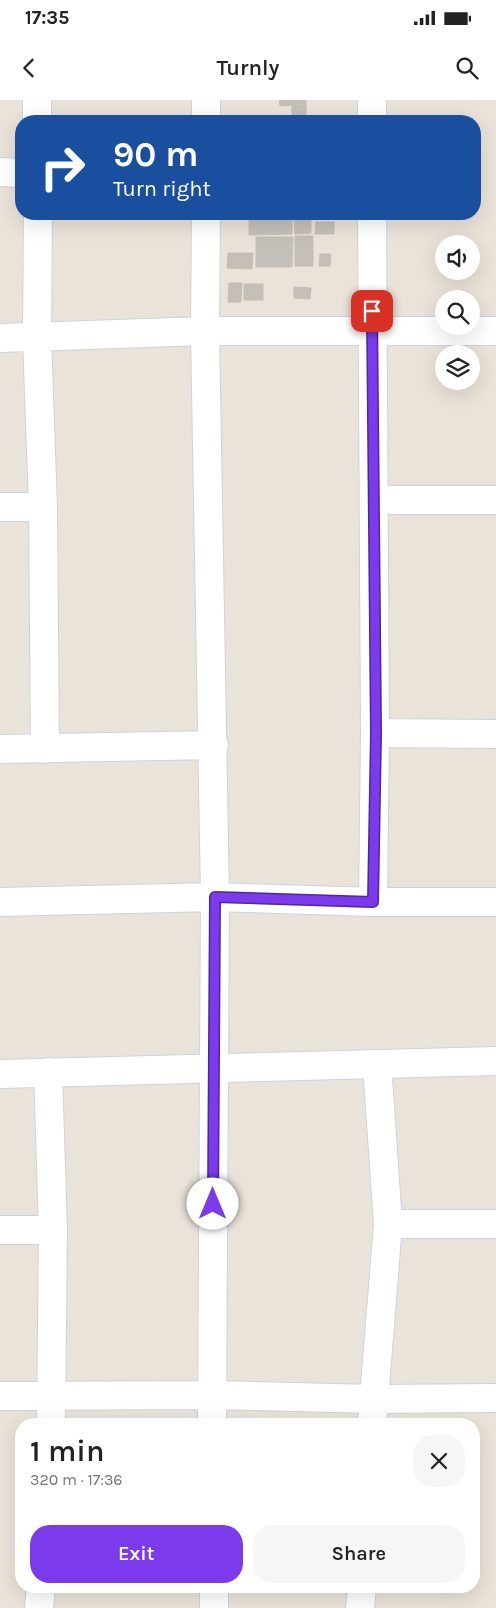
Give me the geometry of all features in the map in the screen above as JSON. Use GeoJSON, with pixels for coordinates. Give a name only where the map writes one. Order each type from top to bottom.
{"type":"FeatureCollection","features":[{"type":"Feature","properties":{"kind":"street"},"geometry":{"type":"LineString","coordinates":[[37,100],[37,115]]}},
{"type":"Feature","properties":{"kind":"street"},"geometry":{"type":"LineString","coordinates":[[206,100],[206,115]]}},
{"type":"Feature","properties":{"kind":"street"},"geometry":{"type":"LineString","coordinates":[[372,100],[372,115]]}},
{"type":"Feature","properties":{"kind":"street"},"geometry":{"type":"LineString","coordinates":[[0,172],[15,173]]}},
{"type":"Feature","properties":{"kind":"street"},"geometry":{"type":"LineString","coordinates":[[38,220],[37,337],[43,508],[45,749]]}},
{"type":"Feature","properties":{"kind":"street"},"geometry":{"type":"LineString","coordinates":[[206,220],[205,331],[214,745],[215,897],[212,1418]]}},
{"type":"Feature","properties":{"kind":"street"},"geometry":{"type":"LineString","coordinates":[[372,220],[376,733],[373,902]]}},
{"type":"Feature","properties":{"kind":"street"},"geometry":{"type":"LineString","coordinates":[[0,338],[205,331],[496,331]]}},
{"type":"Feature","properties":{"kind":"street"},"geometry":{"type":"LineString","coordinates":[[374,500],[496,500]]}},
{"type":"Feature","properties":{"kind":"street"},"geometry":{"type":"LineString","coordinates":[[0,507],[43,508]]}},
{"type":"Feature","properties":{"kind":"street"},"geometry":{"type":"LineString","coordinates":[[376,733],[496,734]]}},
{"type":"Feature","properties":{"kind":"street"},"geometry":{"type":"LineString","coordinates":[[0,749],[214,745]]}},
{"type":"Feature","properties":{"kind":"street"},"geometry":{"type":"LineString","coordinates":[[0,902],[215,897],[373,902],[496,902]]}},
{"type":"Feature","properties":{"kind":"street"},"geometry":{"type":"LineString","coordinates":[[0,1074],[214,1070],[496,1061]]}},
{"type":"Feature","properties":{"kind":"street"},"geometry":{"type":"LineString","coordinates":[[373,1411],[388,1224],[377,1064]]}},
{"type":"Feature","properties":{"kind":"street"},"geometry":{"type":"LineString","coordinates":[[48,1072],[53,1230],[51,1418]]}},
{"type":"Feature","properties":{"kind":"street"},"geometry":{"type":"LineString","coordinates":[[388,1224],[496,1224]]}},
{"type":"Feature","properties":{"kind":"street"},"geometry":{"type":"LineString","coordinates":[[0,1230],[53,1230]]}},
{"type":"Feature","properties":{"kind":"street"},"geometry":{"type":"LineString","coordinates":[[0,1396],[212,1395],[373,1411],[496,1398]]}},
{"type":"Feature","properties":{"kind":"street"},"geometry":{"type":"LineString","coordinates":[[39,1608],[40,1593]]}},
{"type":"Feature","properties":{"kind":"street"},"geometry":{"type":"LineString","coordinates":[[214,1593],[214,1608]]}},
{"type":"Feature","properties":{"kind":"street"},"geometry":{"type":"LineString","coordinates":[[360,1608],[361,1593]]}},
{"type":"Feature","properties":{"kind":"building"},"geometry":{"type":"Polygon","coordinates":[[[279,100],[306,100],[306,115],[292,115],[292,105],[280,106],[279,100]]]}},
{"type":"Feature","properties":{"kind":"building"},"geometry":{"type":"Polygon","coordinates":[[[249,220],[292,220],[292,234],[249,235],[249,220]]]}},
{"type":"Feature","properties":{"kind":"building"},"geometry":{"type":"Polygon","coordinates":[[[294,220],[311,220],[311,233],[295,234],[294,220]]]}},
{"type":"Feature","properties":{"kind":"building"},"geometry":{"type":"Polygon","coordinates":[[[316,222],[334,222],[334,234],[315,234],[316,222]]]}},
{"type":"Feature","properties":{"kind":"building"},"geometry":{"type":"Polygon","coordinates":[[[295,236],[313,236],[313,266],[295,266],[295,236]]]}},
{"type":"Feature","properties":{"kind":"building"},"geometry":{"type":"Polygon","coordinates":[[[256,237],[293,237],[292,267],[256,267],[256,237]]]}},
{"type":"Feature","properties":{"kind":"building"},"geometry":{"type":"Polygon","coordinates":[[[228,253],[253,253],[252,269],[227,268],[228,253]]]}},
{"type":"Feature","properties":{"kind":"building"},"geometry":{"type":"Polygon","coordinates":[[[320,254],[331,254],[330,266],[319,266],[320,254]]]}},
{"type":"Feature","properties":{"kind":"building"},"geometry":{"type":"Polygon","coordinates":[[[229,283],[242,283],[241,302],[228,302],[229,283]]]}},
{"type":"Feature","properties":{"kind":"building"},"geometry":{"type":"Polygon","coordinates":[[[244,284],[263,284],[263,300],[244,300],[244,284]]]}},
{"type":"Feature","properties":{"kind":"building"},"geometry":{"type":"Polygon","coordinates":[[[294,287],[311,288],[310,299],[294,298],[294,287]]]}},
{"type":"Feature","properties":{"kind":"route"},"geometry":{"type":"LineString","coordinates":[[213,1204],[215,897],[373,902],[376,733],[372,311]]}}]}
